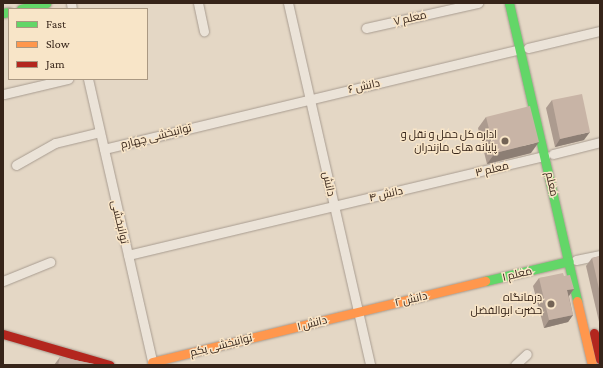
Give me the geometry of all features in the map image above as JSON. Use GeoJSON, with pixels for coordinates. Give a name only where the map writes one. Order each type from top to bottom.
{"type":"FeatureCollection","features":[{"type":"Feature","properties":{"kind":"main road"},"geometry":{"type":"LineString","coordinates":[[25,8],[46,3]]}},
{"type":"Feature","properties":{"kind":"main road","name":"معلم"},"geometry":{"type":"LineString","coordinates":[[509,3],[524,48]]}},
{"type":"Feature","properties":{"kind":"main road","name":"معلم"},"geometry":{"type":"LineString","coordinates":[[517,3],[524,48],[573,261],[592,365]]}},
{"type":"Feature","properties":{"kind":"main road","name":"معلم"},"geometry":{"type":"LineString","coordinates":[[573,261],[600,359]]}},
{"type":"Feature","properties":{"kind":"main road","name":"معلم ١"},"geometry":{"type":"LineString","coordinates":[[466,286],[573,261]]}},
{"type":"Feature","properties":{"kind":"main road","name":"دانش ٢"},"geometry":{"type":"LineString","coordinates":[[357,312],[466,286]]}},
{"type":"Feature","properties":{"kind":"main road","name":"دانش ١"},"geometry":{"type":"LineString","coordinates":[[266,334],[357,312]]}},
{"type":"Feature","properties":{"kind":"main road"},"geometry":{"type":"LineString","coordinates":[[3,334],[110,365]]}},
{"type":"Feature","properties":{"kind":"main road","name":"توانبخشی یکم"},"geometry":{"type":"LineString","coordinates":[[152,364],[266,334]]}},
{"type":"Feature","properties":{"kind":"street"},"geometry":{"type":"LineString","coordinates":[[198,3],[204,31]]}},
{"type":"Feature","properties":{"kind":"street","name":"دانش"},"geometry":{"type":"LineString","coordinates":[[288,3],[370,365]]}},
{"type":"Feature","properties":{"kind":"street","name":"معلم ٧"},"geometry":{"type":"LineString","coordinates":[[366,28],[478,3]]}},
{"type":"Feature","properties":{"kind":"street","name":"دانش ۶"},"geometry":{"type":"LineString","coordinates":[[208,124],[600,31]]}},
{"type":"Feature","properties":{"kind":"street"},"geometry":{"type":"LineString","coordinates":[[4,94],[64,80]]}},
{"type":"Feature","properties":{"kind":"street","name":"توانبخشی"},"geometry":{"type":"LineString","coordinates":[[88,80],[152,364]]}},
{"type":"Feature","properties":{"kind":"street","name":"توانبخشی چهارم"},"geometry":{"type":"LineString","coordinates":[[104,149],[208,124]]}},
{"type":"Feature","properties":{"kind":"street"},"geometry":{"type":"LineString","coordinates":[[16,165],[55,143],[100,132]]}},
{"type":"Feature","properties":{"kind":"street","name":"معلم ۳"},"geometry":{"type":"LineString","coordinates":[[438,181],[600,142]]}},
{"type":"Feature","properties":{"kind":"street","name":"دانش ۴"},"geometry":{"type":"LineString","coordinates":[[128,255],[438,181]]}},
{"type":"Feature","properties":{"kind":"street"},"geometry":{"type":"LineString","coordinates":[[573,261],[600,255]]}},
{"type":"Feature","properties":{"kind":"street"},"geometry":{"type":"LineString","coordinates":[[3,281],[50,262]]}},
{"type":"Feature","properties":{"kind":"street"},"geometry":{"type":"LineString","coordinates":[[515,365],[527,354]]}},
{"type":"Feature","properties":{"kind":"building"},"geometry":{"type":"Polygon","coordinates":[[[582,94],[590,132],[560,139],[552,100],[582,94]]]}},
{"type":"Feature","properties":{"kind":"building"},"geometry":{"type":"Polygon","coordinates":[[[530,106],[539,142],[495,153],[486,117],[530,106]]]}},
{"type":"Feature","properties":{"kind":"building"},"geometry":{"type":"Polygon","coordinates":[[[600,256],[600,293],[592,258],[600,256]]]}},
{"type":"Feature","properties":{"kind":"building"},"geometry":{"type":"Polygon","coordinates":[[[563,273],[564,276],[570,275],[574,289],[567,290],[573,315],[549,320],[539,278],[563,273]]]}},
{"type":"Feature","properties":{"kind":"building"},"geometry":{"type":"Polygon","coordinates":[[[60,357],[99,365],[58,365],[60,357]]]}},
{"type":"Feature","properties":{"kind":"traffic: fast"},"geometry":{"type":"LineString","coordinates":[[25,8],[46,3]]}},
{"type":"Feature","properties":{"kind":"traffic: fast"},"geometry":{"type":"LineString","coordinates":[[509,3],[577,301]]}},
{"type":"Feature","properties":{"kind":"traffic: fast"},"geometry":{"type":"LineString","coordinates":[[3,13],[8,12]]}},
{"type":"Feature","properties":{"kind":"traffic: fast"},"geometry":{"type":"LineString","coordinates":[[485,281],[569,261]]}},
{"type":"Feature","properties":{"kind":"traffic: slow"},"geometry":{"type":"LineString","coordinates":[[152,362],[485,281]]}},
{"type":"Feature","properties":{"kind":"traffic: slow"},"geometry":{"type":"LineString","coordinates":[[577,301],[592,365]]}},
{"type":"Feature","properties":{"kind":"traffic: jam"},"geometry":{"type":"LineString","coordinates":[[594,333],[600,359]]}},
{"type":"Feature","properties":{"kind":"traffic: jam"},"geometry":{"type":"LineString","coordinates":[[3,334],[110,365]]}},
{"type":"Feature","properties":{"kind":"place","name":"اداره کل حمل و نقل و پایانه های مازندران"},"geometry":{"type":"Point","coordinates":[505,141]}},
{"type":"Feature","properties":{"kind":"place","name":"درمانگاه حضرت ابوالفضل"},"geometry":{"type":"Point","coordinates":[551,304]}}]}
